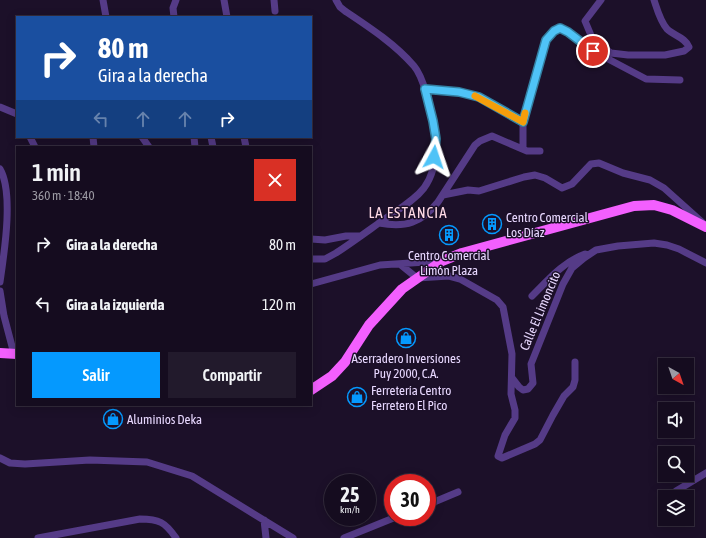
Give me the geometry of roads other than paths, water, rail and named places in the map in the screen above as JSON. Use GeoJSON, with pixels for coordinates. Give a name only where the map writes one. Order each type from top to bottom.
{"type":"FeatureCollection","features":[{"type":"Feature","properties":{"kind":"main road"},"geometry":{"type":"LineString","coordinates":[[312,389],[332,376],[345,362],[369,325],[402,289],[442,261],[462,253],[634,206],[654,205],[672,210],[706,226]]}},
{"type":"Feature","properties":{"kind":"main road"},"geometry":{"type":"LineString","coordinates":[[1,354],[15,354]]}},
{"type":"Feature","properties":{"kind":"street"},"geometry":{"type":"LineString","coordinates":[[103,0],[106,16]]}},
{"type":"Feature","properties":{"kind":"street"},"geometry":{"type":"LineString","coordinates":[[174,16],[173,8],[176,0]]}},
{"type":"Feature","properties":{"kind":"street"},"geometry":{"type":"LineString","coordinates":[[224,0],[227,16]]}},
{"type":"Feature","properties":{"kind":"street"},"geometry":{"type":"LineString","coordinates":[[274,0],[275,11]]}},
{"type":"Feature","properties":{"kind":"street"},"geometry":{"type":"LineString","coordinates":[[312,258],[325,259],[329,257],[416,197],[424,187],[431,173],[436,139],[425,89],[416,67],[387,41],[340,7],[336,0]]}},
{"type":"Feature","properties":{"kind":"street"},"geometry":{"type":"LineString","coordinates":[[600,0],[585,21],[593,40],[611,53],[628,55],[665,55],[684,51],[689,47],[687,42],[667,29],[662,21],[654,0]]}},
{"type":"Feature","properties":{"kind":"street"},"geometry":{"type":"LineString","coordinates":[[522,149],[523,122],[546,40],[554,31],[560,28],[568,32],[593,51],[646,79],[680,80]]}},
{"type":"Feature","properties":{"kind":"street"},"geometry":{"type":"LineString","coordinates":[[611,53],[616,62]]}},
{"type":"Feature","properties":{"kind":"street"},"geometry":{"type":"LineString","coordinates":[[425,89],[459,92],[479,97],[523,122]]}},
{"type":"Feature","properties":{"kind":"street"},"geometry":{"type":"LineString","coordinates":[[0,107],[16,114]]}},
{"type":"Feature","properties":{"kind":"street"},"geometry":{"type":"LineString","coordinates":[[379,223],[395,226],[415,221],[431,211],[475,145],[480,140],[492,136],[522,149],[540,151]]}},
{"type":"Feature","properties":{"kind":"street"},"geometry":{"type":"LineString","coordinates":[[443,195],[468,190],[479,191],[535,175],[545,178],[562,188],[572,184],[591,164],[599,163],[623,173],[650,180],[664,188],[706,226]]}},
{"type":"Feature","properties":{"kind":"street"},"geometry":{"type":"LineString","coordinates":[[0,168],[6,184],[7,216],[0,282]]}},
{"type":"Feature","properties":{"kind":"street"},"geometry":{"type":"LineString","coordinates":[[312,239],[325,240],[346,236],[360,236]]}},
{"type":"Feature","properties":{"kind":"street","name":"Calle El Limoncito"},"geometry":{"type":"LineString","coordinates":[[512,378],[523,390],[528,389],[532,383],[531,364],[563,284],[572,268],[596,250],[618,246],[654,243],[679,249],[706,263]]}},
{"type":"Feature","properties":{"kind":"street"},"geometry":{"type":"LineString","coordinates":[[532,296],[563,266],[577,257],[596,250]]}},
{"type":"Feature","properties":{"kind":"street"},"geometry":{"type":"LineString","coordinates":[[312,284],[380,265],[400,265],[442,261]]}},
{"type":"Feature","properties":{"kind":"street"},"geometry":{"type":"LineString","coordinates":[[400,265],[417,278],[449,276],[460,279],[496,300],[503,308],[512,354],[511,394],[516,410],[515,418],[504,435],[498,456],[502,458],[540,440],[564,396],[573,387],[575,380],[575,362]]}},
{"type":"Feature","properties":{"kind":"street"},"geometry":{"type":"LineString","coordinates":[[0,291],[4,316],[15,354]]}},
{"type":"Feature","properties":{"kind":"street"},"geometry":{"type":"LineString","coordinates":[[0,458],[10,463],[25,464],[90,460],[147,462],[192,476],[293,538]]}},
{"type":"Feature","properties":{"kind":"street"},"geometry":{"type":"LineString","coordinates":[[678,490],[706,473]]}},
{"type":"Feature","properties":{"kind":"street"},"geometry":{"type":"LineString","coordinates":[[436,501],[458,492]]}},
{"type":"Feature","properties":{"kind":"street"},"geometry":{"type":"LineString","coordinates":[[38,538],[140,519],[152,519],[163,523],[176,538]]}},
{"type":"Feature","properties":{"kind":"street"},"geometry":{"type":"LineString","coordinates":[[264,520],[266,538]]}},
{"type":"Feature","properties":{"kind":"street"},"geometry":{"type":"LineString","coordinates":[[344,538],[384,522]]}},
{"type":"Feature","properties":{"kind":"place","name":"Centro Comercial Los Díaz"},"geometry":{"type":"Point","coordinates":[492,224]}},
{"type":"Feature","properties":{"kind":"place","name":"Centro Comercial Limón Plaza"},"geometry":{"type":"Point","coordinates":[449,235]}},
{"type":"Feature","properties":{"kind":"place","name":"Aserradero Inversiones Puy 2000, C.A."},"geometry":{"type":"Point","coordinates":[406,338]}},
{"type":"Feature","properties":{"kind":"place","name":"Ferretería Centro Ferretero El Pico"},"geometry":{"type":"Point","coordinates":[357,397]}},
{"type":"Feature","properties":{"kind":"place","name":"Aluminios Deka"},"geometry":{"type":"Point","coordinates":[113,419]}},
{"type":"Feature","properties":{"kind":"district","name":"LA ESTANCIA"},"geometry":{"type":"Point","coordinates":[408,212]}}]}
